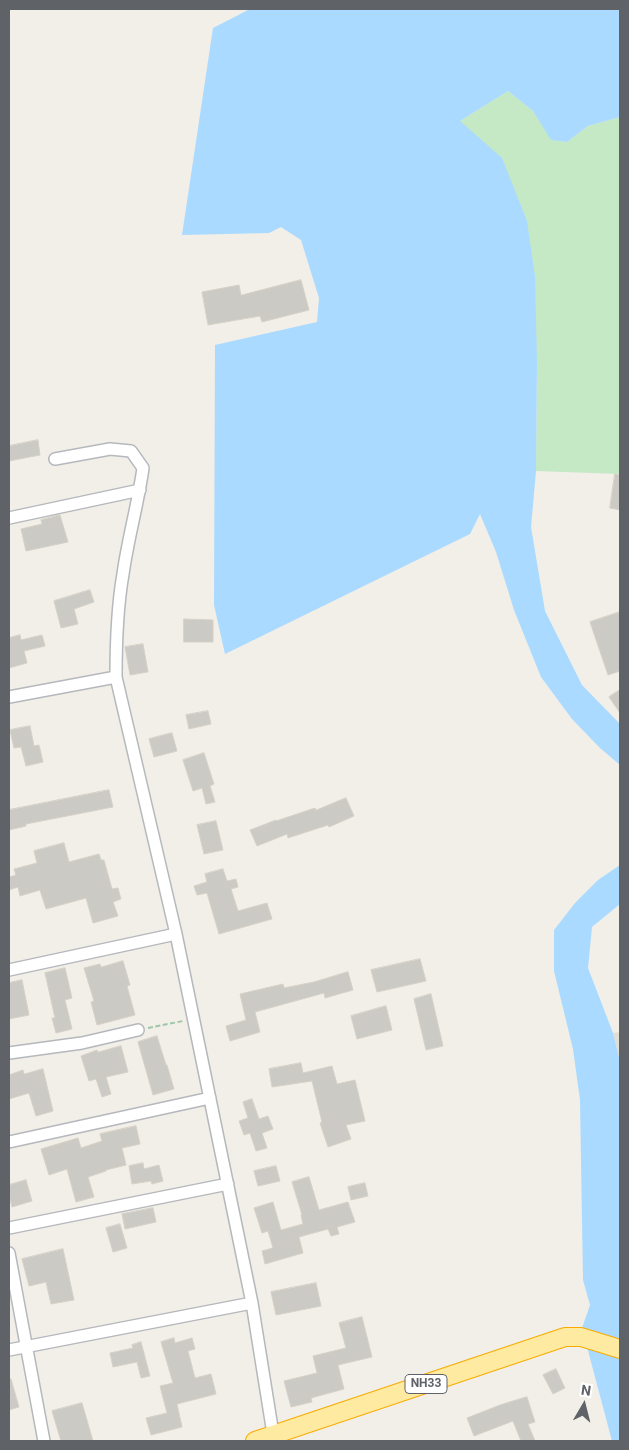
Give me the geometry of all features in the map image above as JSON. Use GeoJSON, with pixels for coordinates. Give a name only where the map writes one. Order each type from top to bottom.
{"type":"FeatureCollection","features":[{"type":"Feature","properties":{"kind":"highway","name":"NH33"},"geometry":{"type":"LineString","coordinates":[[255,1441],[273,1438],[565,1337],[581,1336],[620,1349]]}},
{"type":"Feature","properties":{"kind":"street"},"geometry":{"type":"LineString","coordinates":[[54,459],[110,449],[131,452],[143,468],[123,574],[116,642],[116,677],[194,1019],[252,1304],[273,1438]]}},
{"type":"Feature","properties":{"kind":"street"},"geometry":{"type":"LineString","coordinates":[[9,518],[140,490]]}},
{"type":"Feature","properties":{"kind":"street"},"geometry":{"type":"LineString","coordinates":[[9,697],[116,677]]}},
{"type":"Feature","properties":{"kind":"street"},"geometry":{"type":"LineString","coordinates":[[9,970],[176,934]]}},
{"type":"Feature","properties":{"kind":"street"},"geometry":{"type":"LineString","coordinates":[[9,1053],[82,1043],[138,1030]]}},
{"type":"Feature","properties":{"kind":"street"},"geometry":{"type":"LineString","coordinates":[[9,1142],[210,1098]]}},
{"type":"Feature","properties":{"kind":"street"},"geometry":{"type":"LineString","coordinates":[[9,1228],[228,1184]]}},
{"type":"Feature","properties":{"kind":"street"},"geometry":{"type":"LineString","coordinates":[[9,1253],[44,1441]]}},
{"type":"Feature","properties":{"kind":"street"},"geometry":{"type":"LineString","coordinates":[[9,1350],[252,1304]]}},
{"type":"Feature","properties":{"kind":"path"},"geometry":{"type":"LineString","coordinates":[[138,1030],[194,1019]]}},
{"type":"Feature","properties":{"kind":"shaded area"},"geometry":{"type":"Polygon","coordinates":[[[620,1032],[620,1061],[613,1033],[620,1032]]]}},
{"type":"Feature","properties":{"kind":"green space"},"geometry":{"type":"Polygon","coordinates":[[[508,91],[533,111],[552,140],[567,142],[588,126],[620,117],[620,474],[536,471],[537,364],[460,121],[508,91]]]}},
{"type":"Feature","properties":{"kind":"water"},"geometry":{"type":"Polygon","coordinates":[[[250,9],[620,9],[620,117],[588,126],[567,142],[551,140],[533,111],[508,91],[460,121],[502,158],[527,221],[535,277],[537,364],[536,471],[531,527],[545,611],[582,685],[620,724],[620,765],[600,748],[572,719],[541,677],[514,610],[496,552],[480,514],[470,534],[225,654],[214,605],[215,345],[317,322],[319,298],[301,240],[281,227],[269,233],[182,235],[213,28],[250,9]]]}},
{"type":"Feature","properties":{"kind":"water"},"geometry":{"type":"Polygon","coordinates":[[[620,865],[620,904],[592,927],[588,968],[613,1033],[620,1061],[620,1441],[612,1441],[582,1328],[590,1305],[583,1280],[580,1100],[573,1049],[554,971],[554,930],[575,903],[598,880],[620,865]]]}},
{"type":"Feature","properties":{"kind":"building"},"geometry":{"type":"Polygon","coordinates":[[[301,280],[309,310],[262,322],[260,316],[208,325],[202,292],[239,285],[241,295],[301,280]]]}},
{"type":"Feature","properties":{"kind":"building"},"geometry":{"type":"Polygon","coordinates":[[[38,440],[40,455],[9,461],[9,446],[38,440]]]}},
{"type":"Feature","properties":{"kind":"building"},"geometry":{"type":"Polygon","coordinates":[[[615,474],[620,475],[620,510],[610,508],[615,474]]]}},
{"type":"Feature","properties":{"kind":"building"},"geometry":{"type":"Polygon","coordinates":[[[60,515],[68,542],[26,551],[21,529],[42,524],[41,520],[60,515]]]}},
{"type":"Feature","properties":{"kind":"building"},"geometry":{"type":"Polygon","coordinates":[[[90,590],[94,602],[74,609],[78,624],[61,628],[54,601],[90,590]]]}},
{"type":"Feature","properties":{"kind":"building"},"geometry":{"type":"Polygon","coordinates":[[[620,612],[620,671],[608,675],[590,622],[620,612]]]}},
{"type":"Feature","properties":{"kind":"building"},"geometry":{"type":"Polygon","coordinates":[[[184,619],[213,620],[213,642],[184,642],[184,619]]]}},
{"type":"Feature","properties":{"kind":"building"},"geometry":{"type":"Polygon","coordinates":[[[20,635],[21,640],[42,635],[45,646],[24,651],[27,663],[9,668],[9,638],[20,635]]]}},
{"type":"Feature","properties":{"kind":"building"},"geometry":{"type":"Polygon","coordinates":[[[143,644],[148,672],[130,675],[125,647],[143,644]]]}},
{"type":"Feature","properties":{"kind":"building"},"geometry":{"type":"Polygon","coordinates":[[[620,690],[620,713],[609,697],[620,690]]]}},
{"type":"Feature","properties":{"kind":"building"},"geometry":{"type":"Polygon","coordinates":[[[208,711],[211,724],[189,729],[186,715],[208,711]]]}},
{"type":"Feature","properties":{"kind":"building"},"geometry":{"type":"Polygon","coordinates":[[[30,726],[34,746],[39,745],[43,762],[26,766],[21,747],[14,748],[10,730],[30,726]]]}},
{"type":"Feature","properties":{"kind":"building"},"geometry":{"type":"Polygon","coordinates":[[[172,733],[177,751],[154,757],[149,739],[172,733]]]}},
{"type":"Feature","properties":{"kind":"building"},"geometry":{"type":"Polygon","coordinates":[[[204,753],[214,784],[210,786],[215,802],[206,804],[202,788],[193,791],[183,760],[204,753]]]}},
{"type":"Feature","properties":{"kind":"building"},"geometry":{"type":"Polygon","coordinates":[[[109,790],[113,807],[26,824],[26,826],[9,830],[9,810],[109,790]]]}},
{"type":"Feature","properties":{"kind":"building"},"geometry":{"type":"Polygon","coordinates":[[[346,798],[354,816],[329,827],[328,825],[288,838],[287,834],[257,846],[250,830],[315,808],[316,810],[346,798]]]}},
{"type":"Feature","properties":{"kind":"building"},"geometry":{"type":"Polygon","coordinates":[[[216,821],[223,850],[204,854],[197,825],[216,821]]]}},
{"type":"Feature","properties":{"kind":"building"},"geometry":{"type":"Polygon","coordinates":[[[64,843],[69,862],[99,854],[101,860],[104,860],[112,889],[118,888],[121,899],[113,902],[118,916],[93,923],[86,898],[46,909],[40,890],[20,896],[18,887],[9,890],[9,877],[16,875],[14,869],[37,863],[34,851],[64,843]]]}},
{"type":"Feature","properties":{"kind":"building"},"geometry":{"type":"Polygon","coordinates":[[[223,869],[227,881],[236,879],[238,887],[231,889],[238,911],[267,903],[272,919],[219,934],[207,893],[197,895],[194,886],[207,882],[205,874],[223,869]]]}},
{"type":"Feature","properties":{"kind":"building"},"geometry":{"type":"Polygon","coordinates":[[[420,959],[426,981],[377,992],[371,970],[420,959]]]}},
{"type":"Feature","properties":{"kind":"building"},"geometry":{"type":"Polygon","coordinates":[[[123,961],[130,985],[127,986],[135,1015],[97,1025],[91,1002],[94,1001],[84,968],[100,964],[101,967],[123,961]]]}},
{"type":"Feature","properties":{"kind":"building"},"geometry":{"type":"Polygon","coordinates":[[[65,968],[72,998],[65,1000],[72,1029],[56,1033],[52,1018],[55,1018],[45,973],[65,968]]]}},
{"type":"Feature","properties":{"kind":"building"},"geometry":{"type":"Polygon","coordinates":[[[348,972],[353,990],[325,998],[324,993],[255,1012],[260,1032],[230,1041],[226,1026],[246,1020],[240,994],[283,984],[284,988],[314,982],[348,972]]]}},
{"type":"Feature","properties":{"kind":"building"},"geometry":{"type":"Polygon","coordinates":[[[22,980],[29,1015],[9,1019],[9,983],[22,980]]]}},
{"type":"Feature","properties":{"kind":"building"},"geometry":{"type":"Polygon","coordinates":[[[431,994],[443,1046],[426,1050],[414,999],[431,994]]]}},
{"type":"Feature","properties":{"kind":"building"},"geometry":{"type":"Polygon","coordinates":[[[386,1006],[392,1030],[357,1039],[351,1016],[386,1006]]]}},
{"type":"Feature","properties":{"kind":"building"},"geometry":{"type":"Polygon","coordinates":[[[157,1036],[174,1089],[153,1095],[138,1042],[157,1036]]]}},
{"type":"Feature","properties":{"kind":"building"},"geometry":{"type":"Polygon","coordinates":[[[121,1046],[128,1072],[106,1077],[111,1094],[102,1097],[96,1079],[89,1081],[81,1056],[97,1050],[98,1052],[121,1046]]]}},
{"type":"Feature","properties":{"kind":"building"},"geometry":{"type":"Polygon","coordinates":[[[301,1063],[303,1073],[332,1066],[337,1084],[355,1080],[365,1121],[346,1125],[351,1139],[328,1147],[320,1123],[322,1122],[312,1081],[272,1087],[269,1069],[301,1063]]]}},
{"type":"Feature","properties":{"kind":"building"},"geometry":{"type":"Polygon","coordinates":[[[43,1069],[53,1111],[36,1116],[29,1093],[9,1099],[9,1075],[23,1070],[24,1074],[43,1069]]]}},
{"type":"Feature","properties":{"kind":"building"},"geometry":{"type":"Polygon","coordinates":[[[252,1099],[259,1119],[268,1116],[273,1129],[262,1133],[267,1148],[256,1151],[250,1133],[244,1135],[239,1121],[248,1118],[243,1102],[252,1099]]]}},
{"type":"Feature","properties":{"kind":"building"},"geometry":{"type":"Polygon","coordinates":[[[136,1126],[140,1144],[122,1148],[126,1165],[88,1177],[94,1197],[76,1202],[67,1169],[49,1175],[41,1149],[78,1138],[81,1148],[102,1141],[100,1134],[136,1126]]]}},
{"type":"Feature","properties":{"kind":"building"},"geometry":{"type":"Polygon","coordinates":[[[143,1163],[144,1169],[159,1165],[163,1181],[152,1184],[151,1181],[132,1184],[129,1166],[143,1163]]]}},
{"type":"Feature","properties":{"kind":"building"},"geometry":{"type":"Polygon","coordinates":[[[276,1166],[280,1181],[258,1186],[254,1171],[276,1166]]]}},
{"type":"Feature","properties":{"kind":"building"},"geometry":{"type":"Polygon","coordinates":[[[309,1177],[319,1210],[348,1202],[355,1222],[337,1227],[339,1234],[331,1236],[328,1229],[299,1237],[303,1253],[265,1264],[262,1251],[273,1248],[268,1231],[262,1233],[254,1208],[273,1202],[281,1230],[303,1224],[292,1182],[309,1177]]]}},
{"type":"Feature","properties":{"kind":"building"},"geometry":{"type":"Polygon","coordinates":[[[26,1180],[32,1201],[12,1207],[9,1185],[26,1180]]]}},
{"type":"Feature","properties":{"kind":"building"},"geometry":{"type":"Polygon","coordinates":[[[365,1183],[368,1196],[351,1200],[348,1187],[365,1183]]]}},
{"type":"Feature","properties":{"kind":"building"},"geometry":{"type":"Polygon","coordinates":[[[153,1208],[156,1222],[125,1229],[122,1214],[153,1208]]]}},
{"type":"Feature","properties":{"kind":"building"},"geometry":{"type":"Polygon","coordinates":[[[120,1224],[127,1248],[113,1252],[106,1228],[120,1224]]]}},
{"type":"Feature","properties":{"kind":"building"},"geometry":{"type":"Polygon","coordinates":[[[63,1249],[74,1300],[51,1304],[46,1282],[29,1286],[22,1259],[63,1249]]]}},
{"type":"Feature","properties":{"kind":"building"},"geometry":{"type":"Polygon","coordinates":[[[316,1283],[321,1306],[276,1315],[271,1292],[316,1283]]]}},
{"type":"Feature","properties":{"kind":"building"},"geometry":{"type":"Polygon","coordinates":[[[362,1317],[372,1357],[338,1365],[344,1389],[311,1398],[312,1402],[291,1407],[284,1381],[317,1373],[313,1356],[346,1348],[339,1323],[362,1317]]]}},
{"type":"Feature","properties":{"kind":"building"},"geometry":{"type":"Polygon","coordinates":[[[174,1338],[175,1343],[192,1338],[195,1349],[188,1351],[195,1378],[211,1374],[216,1394],[177,1404],[182,1427],[151,1435],[146,1418],[167,1413],[160,1386],[173,1383],[161,1342],[174,1338]]]}},
{"type":"Feature","properties":{"kind":"building"},"geometry":{"type":"Polygon","coordinates":[[[141,1342],[150,1376],[141,1378],[137,1362],[113,1367],[110,1353],[133,1348],[132,1345],[141,1342]]]}},
{"type":"Feature","properties":{"kind":"building"},"geometry":{"type":"Polygon","coordinates":[[[556,1369],[565,1388],[553,1394],[543,1375],[556,1369]]]}},
{"type":"Feature","properties":{"kind":"building"},"geometry":{"type":"Polygon","coordinates":[[[11,1379],[19,1407],[9,1410],[9,1380],[11,1379]]]}},
{"type":"Feature","properties":{"kind":"building"},"geometry":{"type":"Polygon","coordinates":[[[527,1397],[535,1422],[528,1424],[535,1441],[521,1441],[513,1421],[474,1436],[467,1418],[527,1397]]]}},
{"type":"Feature","properties":{"kind":"building"},"geometry":{"type":"Polygon","coordinates":[[[82,1403],[93,1441],[61,1441],[52,1411],[82,1403]]]}}]}
